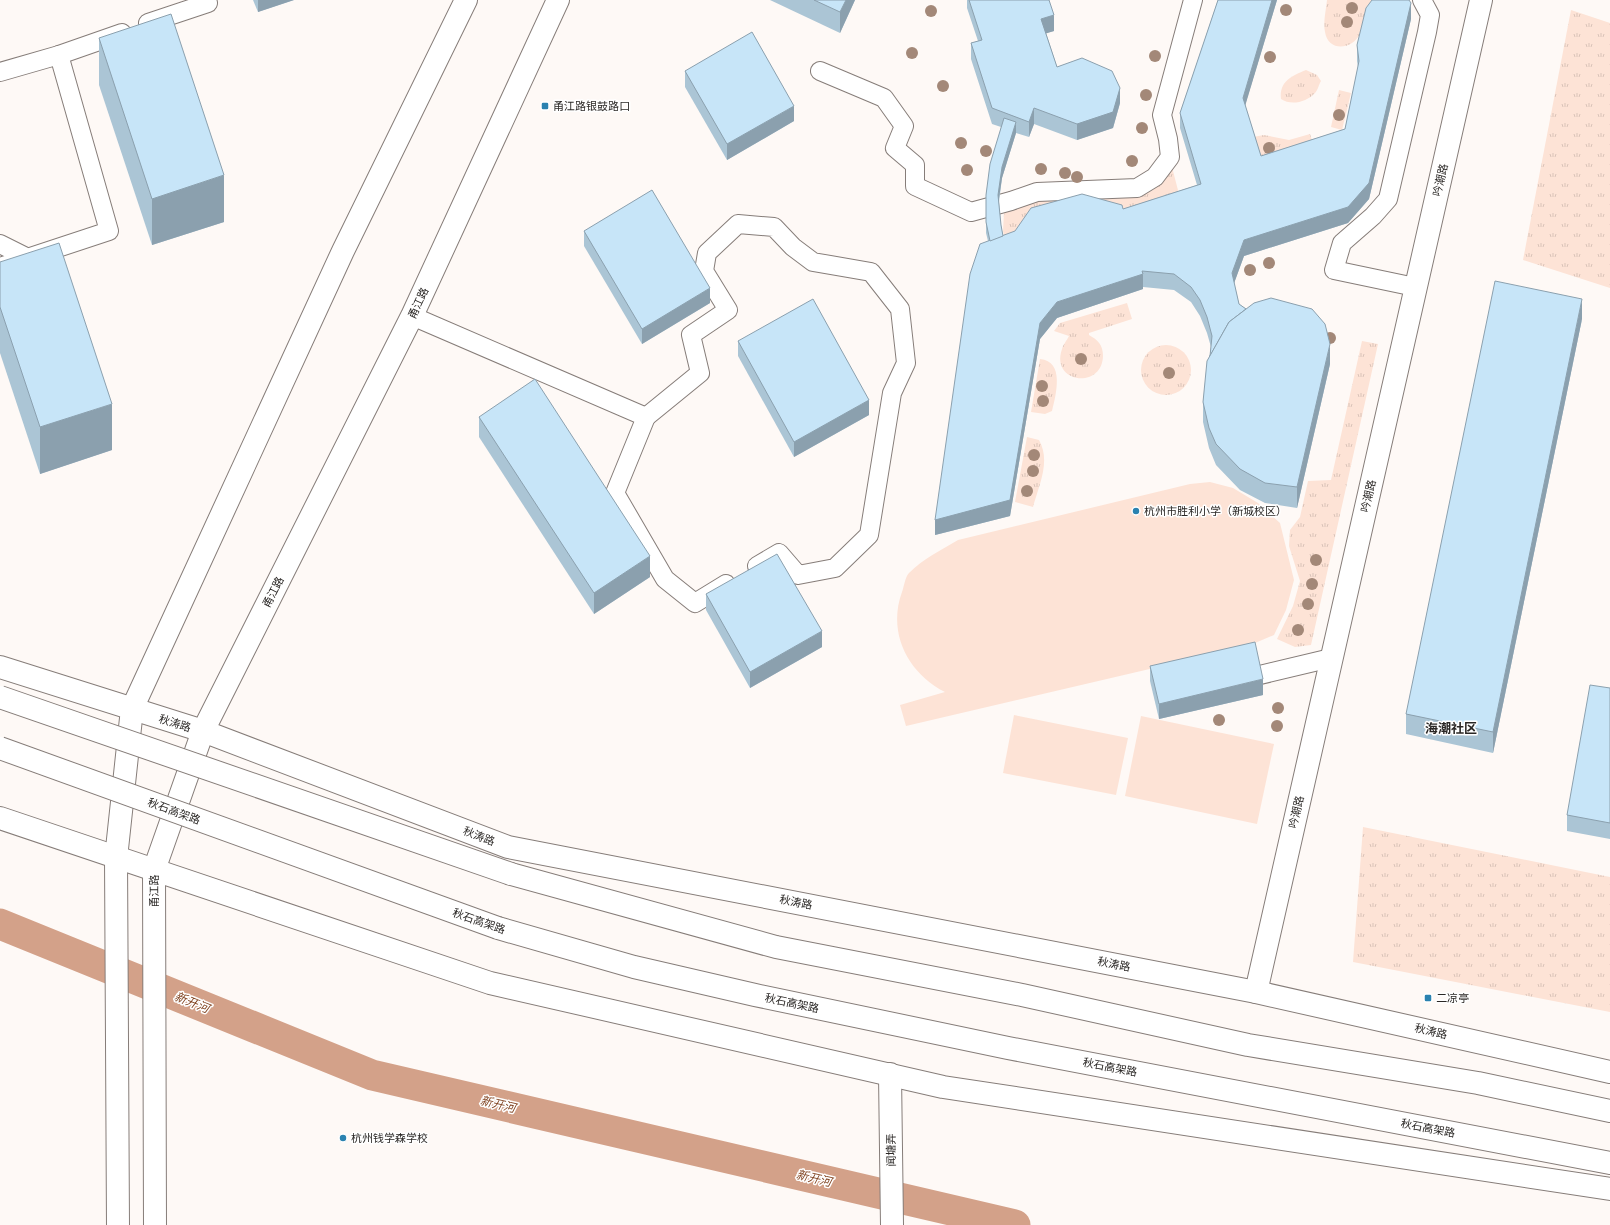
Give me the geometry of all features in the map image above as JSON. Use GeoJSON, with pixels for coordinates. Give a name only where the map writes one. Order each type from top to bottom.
{"type":"FeatureCollection","features":[{"type":"Feature","properties":{"kind":"main road"},"geometry":{"type":"LineString","coordinates":[[118,1225],[116,858],[132,709],[343,251],[466,0]]}},
{"type":"Feature","properties":{"kind":"main road","name":"甬江路"},"geometry":{"type":"LineString","coordinates":[[156,1225],[154,870],[203,731],[412,316],[558,0]]}},
{"type":"Feature","properties":{"kind":"main road","name":"吟潮路"},"geometry":{"type":"LineString","coordinates":[[1256,992],[1481,0]]}},
{"type":"Feature","properties":{"kind":"main road","name":"秋涛路"},"geometry":{"type":"LineString","coordinates":[[0,667],[203,731],[508,847],[1256,992],[1610,1072]]}},
{"type":"Feature","properties":{"kind":"main road"},"geometry":{"type":"LineString","coordinates":[[0,697],[511,874],[776,947],[1022,995],[1248,1045],[1478,1083],[1610,1111]]}},
{"type":"Feature","properties":{"kind":"main road","name":"秋石高架路"},"geometry":{"type":"LineString","coordinates":[[0,748],[498,928],[634,967],[755,995],[1008,1048],[1610,1163]]}},
{"type":"Feature","properties":{"kind":"main road"},"geometry":{"type":"LineString","coordinates":[[0,818],[490,983],[944,1087],[1610,1189]]}},
{"type":"Feature","properties":{"kind":"main road","name":"闻塘弄"},"geometry":{"type":"LineString","coordinates":[[890,1074],[892,1225]]}},
{"type":"Feature","properties":{"kind":"lane"},"geometry":{"type":"LineString","coordinates":[[0,72],[59,55],[208,3],[207,0]]}},
{"type":"Feature","properties":{"kind":"lane"},"geometry":{"type":"LineString","coordinates":[[820,71],[884,98],[904,126],[894,148],[915,165],[915,186],[971,212],[1037,192],[1137,188],[1155,177],[1170,157],[1168,138],[1162,115],[1193,0]]}},
{"type":"Feature","properties":{"kind":"lane"},"geometry":{"type":"LineString","coordinates":[[1415,287],[1334,270],[1342,243],[1373,216],[1388,199],[1430,15],[1422,0]]}},
{"type":"Feature","properties":{"kind":"lane"},"geometry":{"type":"LineString","coordinates":[[0,267],[109,231],[59,55]]}},
{"type":"Feature","properties":{"kind":"lane"},"geometry":{"type":"LineString","coordinates":[[738,224],[774,227],[793,247],[813,262],[871,272],[900,309],[906,363],[892,393],[869,535],[835,568],[798,575],[779,553],[695,603],[665,579],[615,494],[646,416],[700,373],[691,335],[728,310],[704,271],[708,253],[738,224]]}},
{"type":"Feature","properties":{"kind":"lane"},"geometry":{"type":"LineString","coordinates":[[0,244],[28,258]]}},
{"type":"Feature","properties":{"kind":"lane"},"geometry":{"type":"LineString","coordinates":[[412,316],[646,416]]}},
{"type":"Feature","properties":{"kind":"lane"},"geometry":{"type":"LineString","coordinates":[[1226,683],[1331,658]]}},
{"type":"Feature","properties":{"kind":"green space"},"geometry":{"type":"Polygon","coordinates":[[[1327,0],[1402,0],[1360,34],[1352,43],[1346,46],[1335,46],[1327,38],[1324,28],[1327,0]]]}},
{"type":"Feature","properties":{"kind":"green space"},"geometry":{"type":"Polygon","coordinates":[[[1571,10],[1610,23],[1610,288],[1523,260],[1571,10]]]}},
{"type":"Feature","properties":{"kind":"green space"},"geometry":{"type":"Polygon","coordinates":[[[1306,70],[1317,75],[1321,81],[1315,93],[1308,99],[1294,103],[1281,99],[1284,83],[1291,77],[1306,70]]]}},
{"type":"Feature","properties":{"kind":"green space"},"geometry":{"type":"Polygon","coordinates":[[[1339,90],[1351,93],[1342,130],[1331,127],[1339,90]]]}},
{"type":"Feature","properties":{"kind":"green space"},"geometry":{"type":"Polygon","coordinates":[[[1310,134],[1315,150],[1263,168],[1253,137],[1264,135],[1289,140],[1310,134]]]}},
{"type":"Feature","properties":{"kind":"green space"},"geometry":{"type":"Polygon","coordinates":[[[1172,167],[1180,198],[1006,244],[1003,231],[1004,213],[1028,203],[1051,199],[1128,198],[1153,190],[1172,167]]]}},
{"type":"Feature","properties":{"kind":"green space"},"geometry":{"type":"Polygon","coordinates":[[[1127,303],[1132,319],[1089,333],[1089,335],[1099,343],[1102,349],[1103,356],[1100,367],[1094,374],[1086,378],[1078,378],[1069,375],[1063,369],[1060,360],[1063,347],[1069,336],[1054,331],[1060,323],[1127,303]]]}},
{"type":"Feature","properties":{"kind":"green space"},"geometry":{"type":"Polygon","coordinates":[[[1362,341],[1378,344],[1311,645],[1295,647],[1277,639],[1293,606],[1300,581],[1289,546],[1290,530],[1300,517],[1308,481],[1331,480],[1362,341]]]}},
{"type":"Feature","properties":{"kind":"green space"},"geometry":{"type":"Polygon","coordinates":[[[1166,345],[1180,349],[1187,356],[1191,370],[1187,384],[1180,391],[1166,395],[1152,391],[1145,384],[1141,370],[1145,356],[1152,349],[1166,345]]]}},
{"type":"Feature","properties":{"kind":"green space"},"geometry":{"type":"Polygon","coordinates":[[[1040,359],[1048,361],[1053,366],[1056,372],[1057,380],[1057,388],[1052,411],[1045,414],[1031,412],[1040,359]]]}},
{"type":"Feature","properties":{"kind":"green space"},"geometry":{"type":"Polygon","coordinates":[[[1027,437],[1039,440],[1044,456],[1043,473],[1033,507],[1015,502],[1027,437]]]}},
{"type":"Feature","properties":{"kind":"green space"},"geometry":{"type":"Polygon","coordinates":[[[1210,482],[1233,488],[1258,503],[1280,523],[1294,580],[1286,610],[1274,635],[1248,646],[906,726],[900,705],[945,692],[932,684],[911,663],[899,637],[897,622],[898,607],[906,577],[920,563],[958,540],[1190,484],[1210,482]]]}},
{"type":"Feature","properties":{"kind":"green space"},"geometry":{"type":"Polygon","coordinates":[[[1014,715],[1128,738],[1116,795],[1003,773],[1014,715]]]}},
{"type":"Feature","properties":{"kind":"green space"},"geometry":{"type":"Polygon","coordinates":[[[1141,716],[1274,744],[1257,824],[1125,796],[1141,716]]]}},
{"type":"Feature","properties":{"kind":"green space"},"geometry":{"type":"Polygon","coordinates":[[[1363,827],[1610,877],[1610,1012],[1353,962],[1363,827]]]}},
{"type":"Feature","properties":{"kind":"building"},"geometry":{"type":"Polygon","coordinates":[[[814,0],[846,0],[840,12],[814,0]]]}},
{"type":"Feature","properties":{"kind":"building"},"geometry":{"type":"Polygon","coordinates":[[[969,0],[1049,0],[1054,15],[1041,19],[1057,67],[1082,58],[1112,71],[1120,88],[1113,112],[1077,124],[1034,108],[1029,122],[992,108],[971,43],[982,40],[969,0]]]}},
{"type":"Feature","properties":{"kind":"building"},"geometry":{"type":"Polygon","coordinates":[[[1218,0],[1272,0],[1243,98],[1261,156],[1345,129],[1359,61],[1357,45],[1366,8],[1372,0],[1409,0],[1411,3],[1369,183],[1348,207],[1244,240],[1232,273],[1239,304],[1246,309],[1229,322],[1210,356],[1212,336],[1207,317],[1200,300],[1191,287],[1174,274],[1142,271],[1143,274],[1057,302],[1040,323],[1010,500],[935,520],[970,274],[980,244],[1015,231],[1031,208],[1082,194],[1122,205],[1123,209],[1201,184],[1180,113],[1218,0]]]}},
{"type":"Feature","properties":{"kind":"building"},"geometry":{"type":"Polygon","coordinates":[[[171,14],[224,175],[152,199],[99,38],[171,14]]]}},
{"type":"Feature","properties":{"kind":"building"},"geometry":{"type":"Polygon","coordinates":[[[752,32],[794,106],[727,144],[685,71],[752,32]]]}},
{"type":"Feature","properties":{"kind":"building"},"geometry":{"type":"Polygon","coordinates":[[[1004,118],[1016,122],[1002,167],[998,195],[1003,236],[990,241],[986,222],[986,195],[990,164],[1004,118]]]}},
{"type":"Feature","properties":{"kind":"building"},"geometry":{"type":"Polygon","coordinates":[[[652,190],[710,288],[642,329],[584,231],[652,190]]]}},
{"type":"Feature","properties":{"kind":"building"},"geometry":{"type":"Polygon","coordinates":[[[59,243],[112,404],[40,427],[0,307],[0,262],[59,243]]]}},
{"type":"Feature","properties":{"kind":"building"},"geometry":{"type":"Polygon","coordinates":[[[1495,281],[1582,299],[1493,732],[1406,714],[1495,281]]]}},
{"type":"Feature","properties":{"kind":"building"},"geometry":{"type":"Polygon","coordinates":[[[1271,298],[1312,309],[1325,324],[1330,344],[1297,487],[1265,483],[1240,469],[1216,444],[1209,428],[1203,402],[1207,361],[1229,322],[1254,303],[1271,298]]]}},
{"type":"Feature","properties":{"kind":"building"},"geometry":{"type":"Polygon","coordinates":[[[813,299],[869,400],[794,442],[738,341],[813,299]]]}},
{"type":"Feature","properties":{"kind":"building"},"geometry":{"type":"Polygon","coordinates":[[[535,379],[650,556],[594,593],[479,417],[535,379]]]}},
{"type":"Feature","properties":{"kind":"building"},"geometry":{"type":"Polygon","coordinates":[[[777,554],[822,631],[750,672],[706,594],[777,554]]]}},
{"type":"Feature","properties":{"kind":"building"},"geometry":{"type":"Polygon","coordinates":[[[1255,642],[1263,679],[1159,704],[1150,666],[1255,642]]]}},
{"type":"Feature","properties":{"kind":"building"},"geometry":{"type":"Polygon","coordinates":[[[1590,685],[1610,688],[1610,823],[1567,815],[1590,685]]]}},
{"type":"Feature","properties":{"kind":"waterway","name":"新开河"},"geometry":{"type":"LineString","coordinates":[[0,924],[372,1075],[1015,1225]]}},
{"type":"Feature","properties":{"kind":"place","name":"甬江路银鼓路口"},"geometry":{"type":"Point","coordinates":[545,106]}},
{"type":"Feature","properties":{"kind":"place","name":"杭州市胜利小学（新城校区）"},"geometry":{"type":"Point","coordinates":[1136,511]}},
{"type":"Feature","properties":{"kind":"place","name":"二凉亭"},"geometry":{"type":"Point","coordinates":[1428,998]}},
{"type":"Feature","properties":{"kind":"place","name":"杭州钱学森学校"},"geometry":{"type":"Point","coordinates":[343,1138]}},
{"type":"Feature","properties":{"kind":"district","name":"海潮社区"},"geometry":{"type":"Point","coordinates":[1451,728]}}]}
